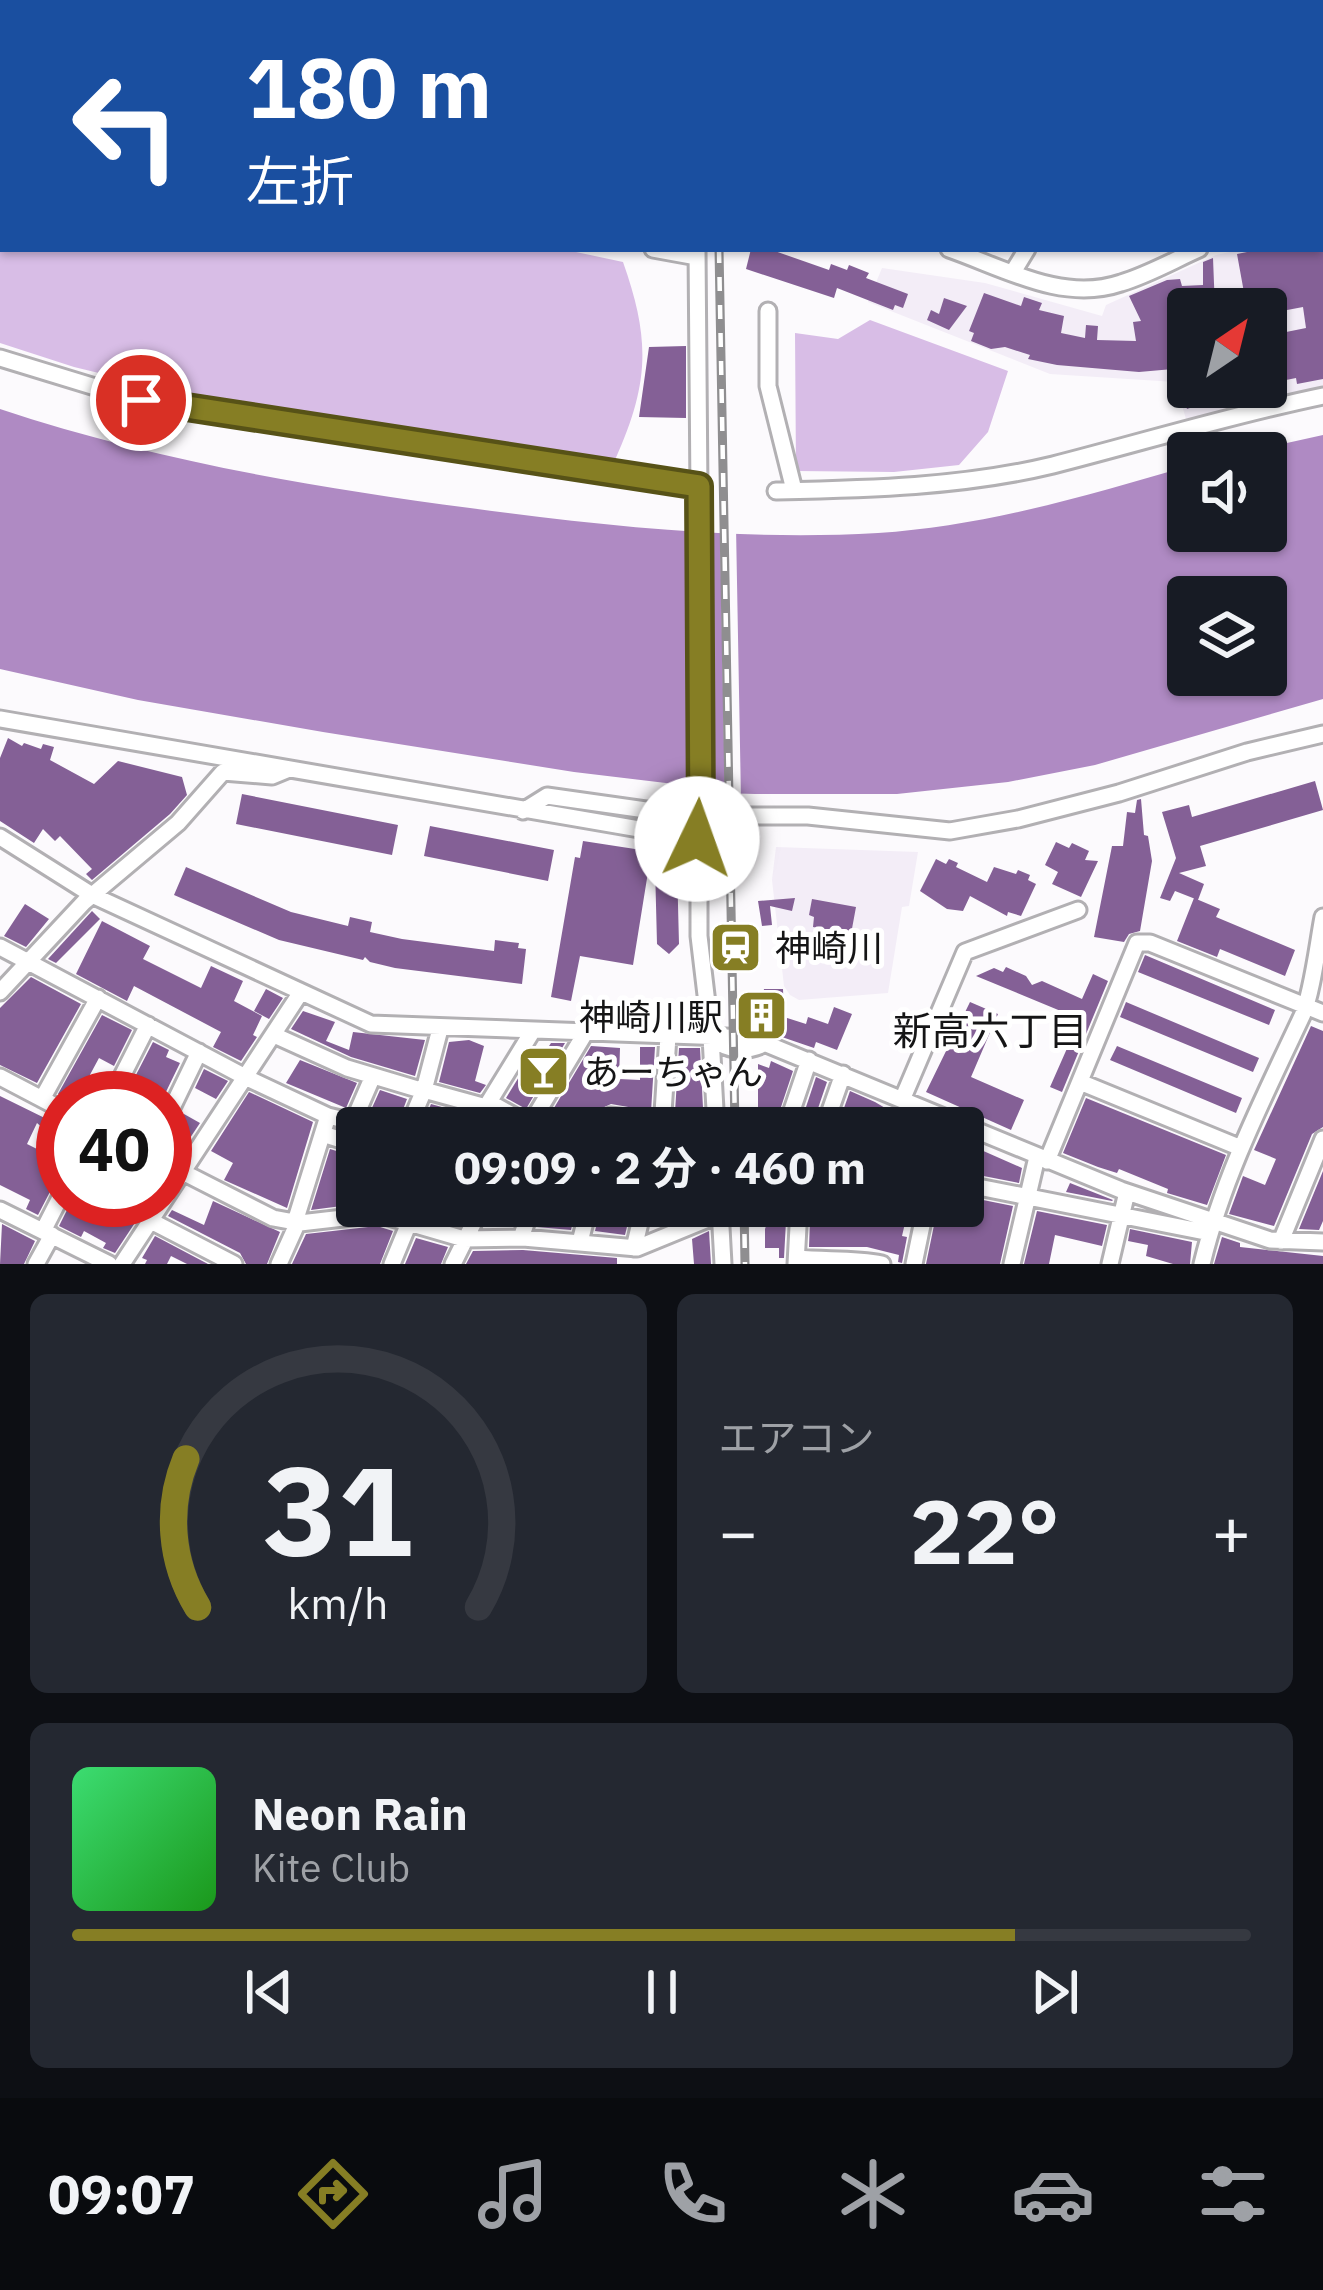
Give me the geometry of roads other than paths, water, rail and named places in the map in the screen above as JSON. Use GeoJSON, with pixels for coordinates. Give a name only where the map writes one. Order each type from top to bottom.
{"type":"FeatureCollection","features":[{"type":"Feature","properties":{"kind":"street"},"geometry":{"type":"LineString","coordinates":[[954,252],[1049,286],[1103,288],[1192,252]]}},
{"type":"Feature","properties":{"kind":"street"},"geometry":{"type":"LineString","coordinates":[[1013,272],[1025,252]]}},
{"type":"Feature","properties":{"kind":"street"},"geometry":{"type":"LineString","coordinates":[[697,253],[699,936],[715,1107]]}},
{"type":"Feature","properties":{"kind":"street"},"geometry":{"type":"LineString","coordinates":[[768,311],[768,386],[794,490]]}},
{"type":"Feature","properties":{"kind":"street"},"geometry":{"type":"LineString","coordinates":[[0,358],[141,400],[699,489]]}},
{"type":"Feature","properties":{"kind":"street"},"geometry":{"type":"LineString","coordinates":[[776,490],[960,482],[1050,465],[1231,415],[1323,396]]}},
{"type":"Feature","properties":{"kind":"street"},"geometry":{"type":"LineString","coordinates":[[0,719],[523,811],[699,832]]}},
{"type":"Feature","properties":{"kind":"street"},"geometry":{"type":"LineString","coordinates":[[747,816],[808,816],[950,831],[1119,793],[1323,734]]}},
{"type":"Feature","properties":{"kind":"street"},"geometry":{"type":"LineString","coordinates":[[0,992],[92,895],[178,823],[223,772],[272,776],[290,769]]}},
{"type":"Feature","properties":{"kind":"street"},"geometry":{"type":"LineString","coordinates":[[523,811],[547,796],[681,815]]}},
{"type":"Feature","properties":{"kind":"street"},"geometry":{"type":"LineString","coordinates":[[0,837],[92,895],[371,1024],[584,1035],[752,1037],[919,1107]]}},
{"type":"Feature","properties":{"kind":"street"},"geometry":{"type":"LineString","coordinates":[[902,1100],[965,952],[1078,910]]}},
{"type":"Feature","properties":{"kind":"street"},"geometry":{"type":"LineString","coordinates":[[1202,1264],[1241,1148],[1305,1009],[1323,917]]}},
{"type":"Feature","properties":{"kind":"street"},"geometry":{"type":"LineString","coordinates":[[1012,1264],[1026,1198],[1081,1082],[1137,943],[1150,944],[1323,1013]]}},
{"type":"Feature","properties":{"kind":"street"},"geometry":{"type":"LineString","coordinates":[[0,947],[328,1116],[353,1122],[374,1076]]}},
{"type":"Feature","properties":{"kind":"street"},"geometry":{"type":"LineString","coordinates":[[192,1161],[301,992]]}},
{"type":"Feature","properties":{"kind":"street"},"geometry":{"type":"LineString","coordinates":[[58,1071],[98,998]]}},
{"type":"Feature","properties":{"kind":"street"},"geometry":{"type":"LineString","coordinates":[[125,1071],[148,1025]]}},
{"type":"Feature","properties":{"kind":"street"},"geometry":{"type":"LineString","coordinates":[[417,1107],[440,1029]]}},
{"type":"Feature","properties":{"kind":"street"},"geometry":{"type":"LineString","coordinates":[[488,1105],[532,1032]]}},
{"type":"Feature","properties":{"kind":"street"},"geometry":{"type":"LineString","coordinates":[[274,1035],[374,1076],[492,1107]]}},
{"type":"Feature","properties":{"kind":"street"},"geometry":{"type":"LineString","coordinates":[[540,1107],[584,1035]]}},
{"type":"Feature","properties":{"kind":"street"},"geometry":{"type":"LineString","coordinates":[[663,1107],[668,1036]]}},
{"type":"Feature","properties":{"kind":"street"},"geometry":{"type":"LineString","coordinates":[[190,1071],[199,1052]]}},
{"type":"Feature","properties":{"kind":"street"},"geometry":{"type":"LineString","coordinates":[[793,1107],[809,1060]]}},
{"type":"Feature","properties":{"kind":"street"},"geometry":{"type":"LineString","coordinates":[[831,1107],[843,1074]]}},
{"type":"Feature","properties":{"kind":"street"},"geometry":{"type":"LineString","coordinates":[[0,1077],[36,1096]]}},
{"type":"Feature","properties":{"kind":"street"},"geometry":{"type":"LineString","coordinates":[[1081,1082],[1241,1148]]}},
{"type":"Feature","properties":{"kind":"street"},"geometry":{"type":"LineString","coordinates":[[279,1264],[297,1222],[328,1116]]}},
{"type":"Feature","properties":{"kind":"street"},"geometry":{"type":"LineString","coordinates":[[322,1135],[336,1139]]}},
{"type":"Feature","properties":{"kind":"street"},"geometry":{"type":"LineString","coordinates":[[984,1135],[1211,1227]]}},
{"type":"Feature","properties":{"kind":"street"},"geometry":{"type":"LineString","coordinates":[[1281,1240],[1323,1139]]}},
{"type":"Feature","properties":{"kind":"street"},"geometry":{"type":"LineString","coordinates":[[192,1177],[272,1218],[297,1222],[336,1218]]}},
{"type":"Feature","properties":{"kind":"street"},"geometry":{"type":"LineString","coordinates":[[984,1189],[1121,1215],[1323,1242]]}},
{"type":"Feature","properties":{"kind":"street"},"geometry":{"type":"LineString","coordinates":[[1110,1264],[1126,1192]]}},
{"type":"Feature","properties":{"kind":"street"},"geometry":{"type":"LineString","coordinates":[[1,1213],[109,1264]]}},
{"type":"Feature","properties":{"kind":"street"},"geometry":{"type":"LineString","coordinates":[[36,1264],[49,1227]]}},
{"type":"Feature","properties":{"kind":"street"},"geometry":{"type":"LineString","coordinates":[[122,1264],[147,1227]]}},
{"type":"Feature","properties":{"kind":"street"},"geometry":{"type":"LineString","coordinates":[[163,1227],[234,1264]]}},
{"type":"Feature","properties":{"kind":"street"},"geometry":{"type":"LineString","coordinates":[[392,1264],[408,1227]]}},
{"type":"Feature","properties":{"kind":"street"},"geometry":{"type":"LineString","coordinates":[[424,1227],[464,1239],[580,1242],[634,1253],[686,1227]]}},
{"type":"Feature","properties":{"kind":"street"},"geometry":{"type":"LineString","coordinates":[[453,1264],[470,1227]]}},
{"type":"Feature","properties":{"kind":"street"},"geometry":{"type":"LineString","coordinates":[[521,1238],[525,1227]]}},
{"type":"Feature","properties":{"kind":"street"},"geometry":{"type":"LineString","coordinates":[[580,1242],[584,1227]]}},
{"type":"Feature","properties":{"kind":"street"},"geometry":{"type":"LineString","coordinates":[[721,1227],[723,1264]]}},
{"type":"Feature","properties":{"kind":"street"},"geometry":{"type":"LineString","coordinates":[[797,1227],[796,1261],[833,1261],[846,1256],[882,1264]]}},
{"type":"Feature","properties":{"kind":"street"},"geometry":{"type":"LineString","coordinates":[[914,1264],[922,1227]]}},
{"type":"Feature","properties":{"kind":"tunnel"},"geometry":{"type":"LineString","coordinates":[[681,815],[747,816]]}},
{"type":"Feature","properties":{"kind":"railway"},"geometry":{"type":"LineString","coordinates":[[719,252],[735,1107]]}},
{"type":"Feature","properties":{"kind":"railway"},"geometry":{"type":"LineString","coordinates":[[744,1227],[745,1264]]}},
{"type":"Feature","properties":{"kind":"place","name":"神崎川"},"geometry":{"type":"Point","coordinates":[736,947]}},
{"type":"Feature","properties":{"kind":"place","name":"神崎川駅"},"geometry":{"type":"Point","coordinates":[762,1016]}},
{"type":"Feature","properties":{"kind":"place","name":"あーちゃん"},"geometry":{"type":"Point","coordinates":[544,1071]}},
{"type":"Feature","properties":{"kind":"district","name":"新高六丁目"},"geometry":{"type":"Point","coordinates":[990,1030]}}]}
